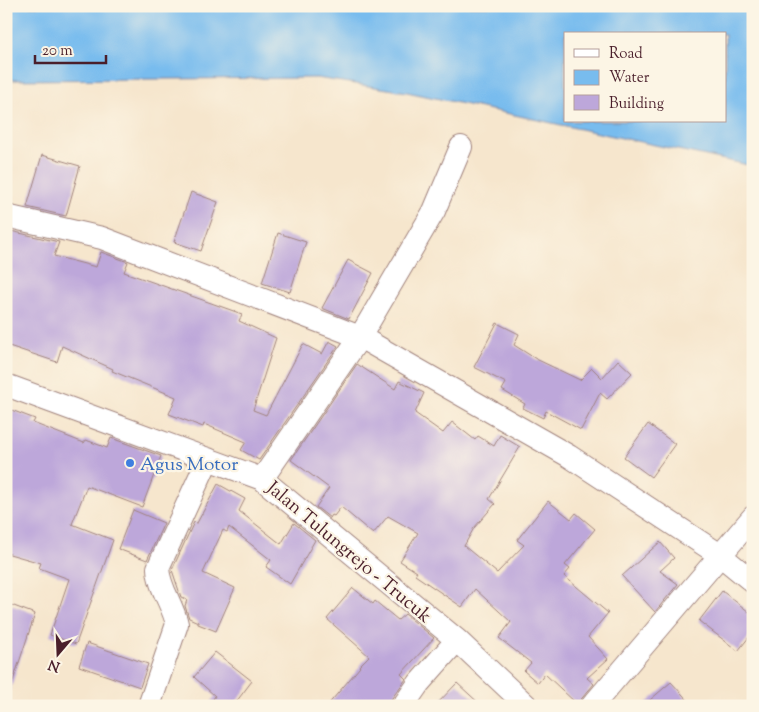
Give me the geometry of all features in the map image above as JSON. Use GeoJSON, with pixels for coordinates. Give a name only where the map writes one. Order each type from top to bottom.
{"type":"FeatureCollection","features":[{"type":"Feature","properties":{"kind":"street"},"geometry":{"type":"LineString","coordinates":[[262,479],[360,337],[434,211],[460,147]]}},
{"type":"Feature","properties":{"kind":"street"},"geometry":{"type":"LineString","coordinates":[[6,216],[102,238],[360,337],[569,456],[720,555],[753,582]]}},
{"type":"Feature","properties":{"kind":"street","name":"Jalan Tulungrejo - Trucuk"},"geometry":{"type":"LineString","coordinates":[[6,385],[262,479],[457,640],[527,706]]}},
{"type":"Feature","properties":{"kind":"street"},"geometry":{"type":"LineString","coordinates":[[149,706],[176,624],[174,612],[158,577],[158,568],[208,459]]}},
{"type":"Feature","properties":{"kind":"street"},"geometry":{"type":"LineString","coordinates":[[592,706],[753,517]]}},
{"type":"Feature","properties":{"kind":"street"},"geometry":{"type":"LineString","coordinates":[[403,706],[419,683],[457,640]]}},
{"type":"Feature","properties":{"kind":"water"},"geometry":{"type":"Polygon","coordinates":[[[6,6],[753,6],[753,166],[407,92],[317,78],[6,80],[6,6]]]}},
{"type":"Feature","properties":{"kind":"building"},"geometry":{"type":"Polygon","coordinates":[[[42,155],[80,166],[66,216],[27,207],[42,155]]]}},
{"type":"Feature","properties":{"kind":"building"},"geometry":{"type":"Polygon","coordinates":[[[191,192],[218,202],[201,251],[174,242],[191,192]]]}},
{"type":"Feature","properties":{"kind":"building"},"geometry":{"type":"Polygon","coordinates":[[[6,230],[59,242],[54,256],[96,267],[101,252],[128,262],[124,272],[242,314],[239,321],[276,338],[253,410],[266,415],[303,344],[322,354],[329,341],[338,346],[259,460],[241,450],[246,442],[204,424],[203,427],[169,414],[176,397],[112,371],[113,369],[62,346],[57,362],[6,345],[6,230]]]}},
{"type":"Feature","properties":{"kind":"building"},"geometry":{"type":"Polygon","coordinates":[[[278,233],[306,242],[290,292],[262,283],[278,233]]]}},
{"type":"Feature","properties":{"kind":"building"},"geometry":{"type":"Polygon","coordinates":[[[348,260],[373,273],[349,319],[322,308],[348,260]]]}},
{"type":"Feature","properties":{"kind":"building"},"geometry":{"type":"Polygon","coordinates":[[[497,323],[519,334],[514,345],[536,359],[580,380],[592,368],[602,378],[618,360],[632,373],[607,399],[600,393],[581,430],[546,411],[543,418],[523,408],[525,404],[502,390],[506,383],[474,367],[497,323]]]}},
{"type":"Feature","properties":{"kind":"building"},"geometry":{"type":"Polygon","coordinates":[[[357,364],[395,389],[399,381],[424,393],[415,413],[443,433],[452,422],[475,440],[478,436],[494,446],[500,435],[520,447],[489,499],[495,504],[474,528],[464,546],[497,573],[524,545],[517,540],[548,501],[571,519],[576,513],[595,529],[565,565],[570,569],[564,576],[608,613],[588,637],[608,659],[587,678],[594,684],[577,704],[545,674],[538,683],[524,671],[531,663],[499,638],[511,622],[475,589],[462,607],[415,575],[417,572],[400,561],[418,533],[388,516],[373,534],[341,507],[330,518],[316,507],[329,488],[291,460],[357,364]]]}},
{"type":"Feature","properties":{"kind":"building"},"geometry":{"type":"Polygon","coordinates":[[[6,408],[35,419],[33,423],[84,443],[86,440],[107,448],[111,438],[161,456],[142,507],[87,486],[72,524],[113,540],[76,644],[50,635],[69,579],[39,568],[41,563],[6,553],[6,408]]]}},
{"type":"Feature","properties":{"kind":"building"},"geometry":{"type":"Polygon","coordinates":[[[648,424],[675,444],[651,477],[624,457],[648,424]]]}},
{"type":"Feature","properties":{"kind":"building"},"geometry":{"type":"Polygon","coordinates":[[[218,484],[245,499],[239,511],[281,544],[294,523],[315,540],[290,584],[266,567],[271,560],[229,527],[227,532],[223,530],[203,573],[235,588],[216,631],[198,624],[198,622],[189,618],[185,606],[187,600],[181,597],[172,570],[194,522],[197,523],[218,484]]]}},
{"type":"Feature","properties":{"kind":"building"},"geometry":{"type":"Polygon","coordinates":[[[133,510],[164,523],[147,560],[118,549],[133,510]]]}},
{"type":"Feature","properties":{"kind":"building"},"geometry":{"type":"Polygon","coordinates":[[[660,542],[674,558],[660,571],[678,584],[655,612],[622,576],[660,542]]]}},
{"type":"Feature","properties":{"kind":"building"},"geometry":{"type":"Polygon","coordinates":[[[353,588],[373,604],[375,601],[398,620],[405,614],[434,638],[401,674],[406,679],[392,698],[390,706],[327,706],[369,656],[327,619],[353,588]]]}},
{"type":"Feature","properties":{"kind":"building"},"geometry":{"type":"Polygon","coordinates":[[[722,591],[753,615],[753,632],[738,651],[699,621],[722,591]]]}},
{"type":"Feature","properties":{"kind":"building"},"geometry":{"type":"Polygon","coordinates":[[[6,603],[35,614],[10,690],[6,689],[6,603]]]}},
{"type":"Feature","properties":{"kind":"building"},"geometry":{"type":"Polygon","coordinates":[[[87,643],[148,664],[140,687],[79,666],[87,643]]]}},
{"type":"Feature","properties":{"kind":"building"},"geometry":{"type":"Polygon","coordinates":[[[215,652],[252,681],[233,706],[209,706],[215,696],[194,677],[215,652]]]}},
{"type":"Feature","properties":{"kind":"building"},"geometry":{"type":"Polygon","coordinates":[[[671,682],[693,706],[643,706],[671,682]]]}},
{"type":"Feature","properties":{"kind":"building"},"geometry":{"type":"Polygon","coordinates":[[[457,683],[482,706],[435,706],[457,683]]]}},
{"type":"Feature","properties":{"kind":"place","name":"Agus Motor"},"geometry":{"type":"Point","coordinates":[130,463]}}]}
